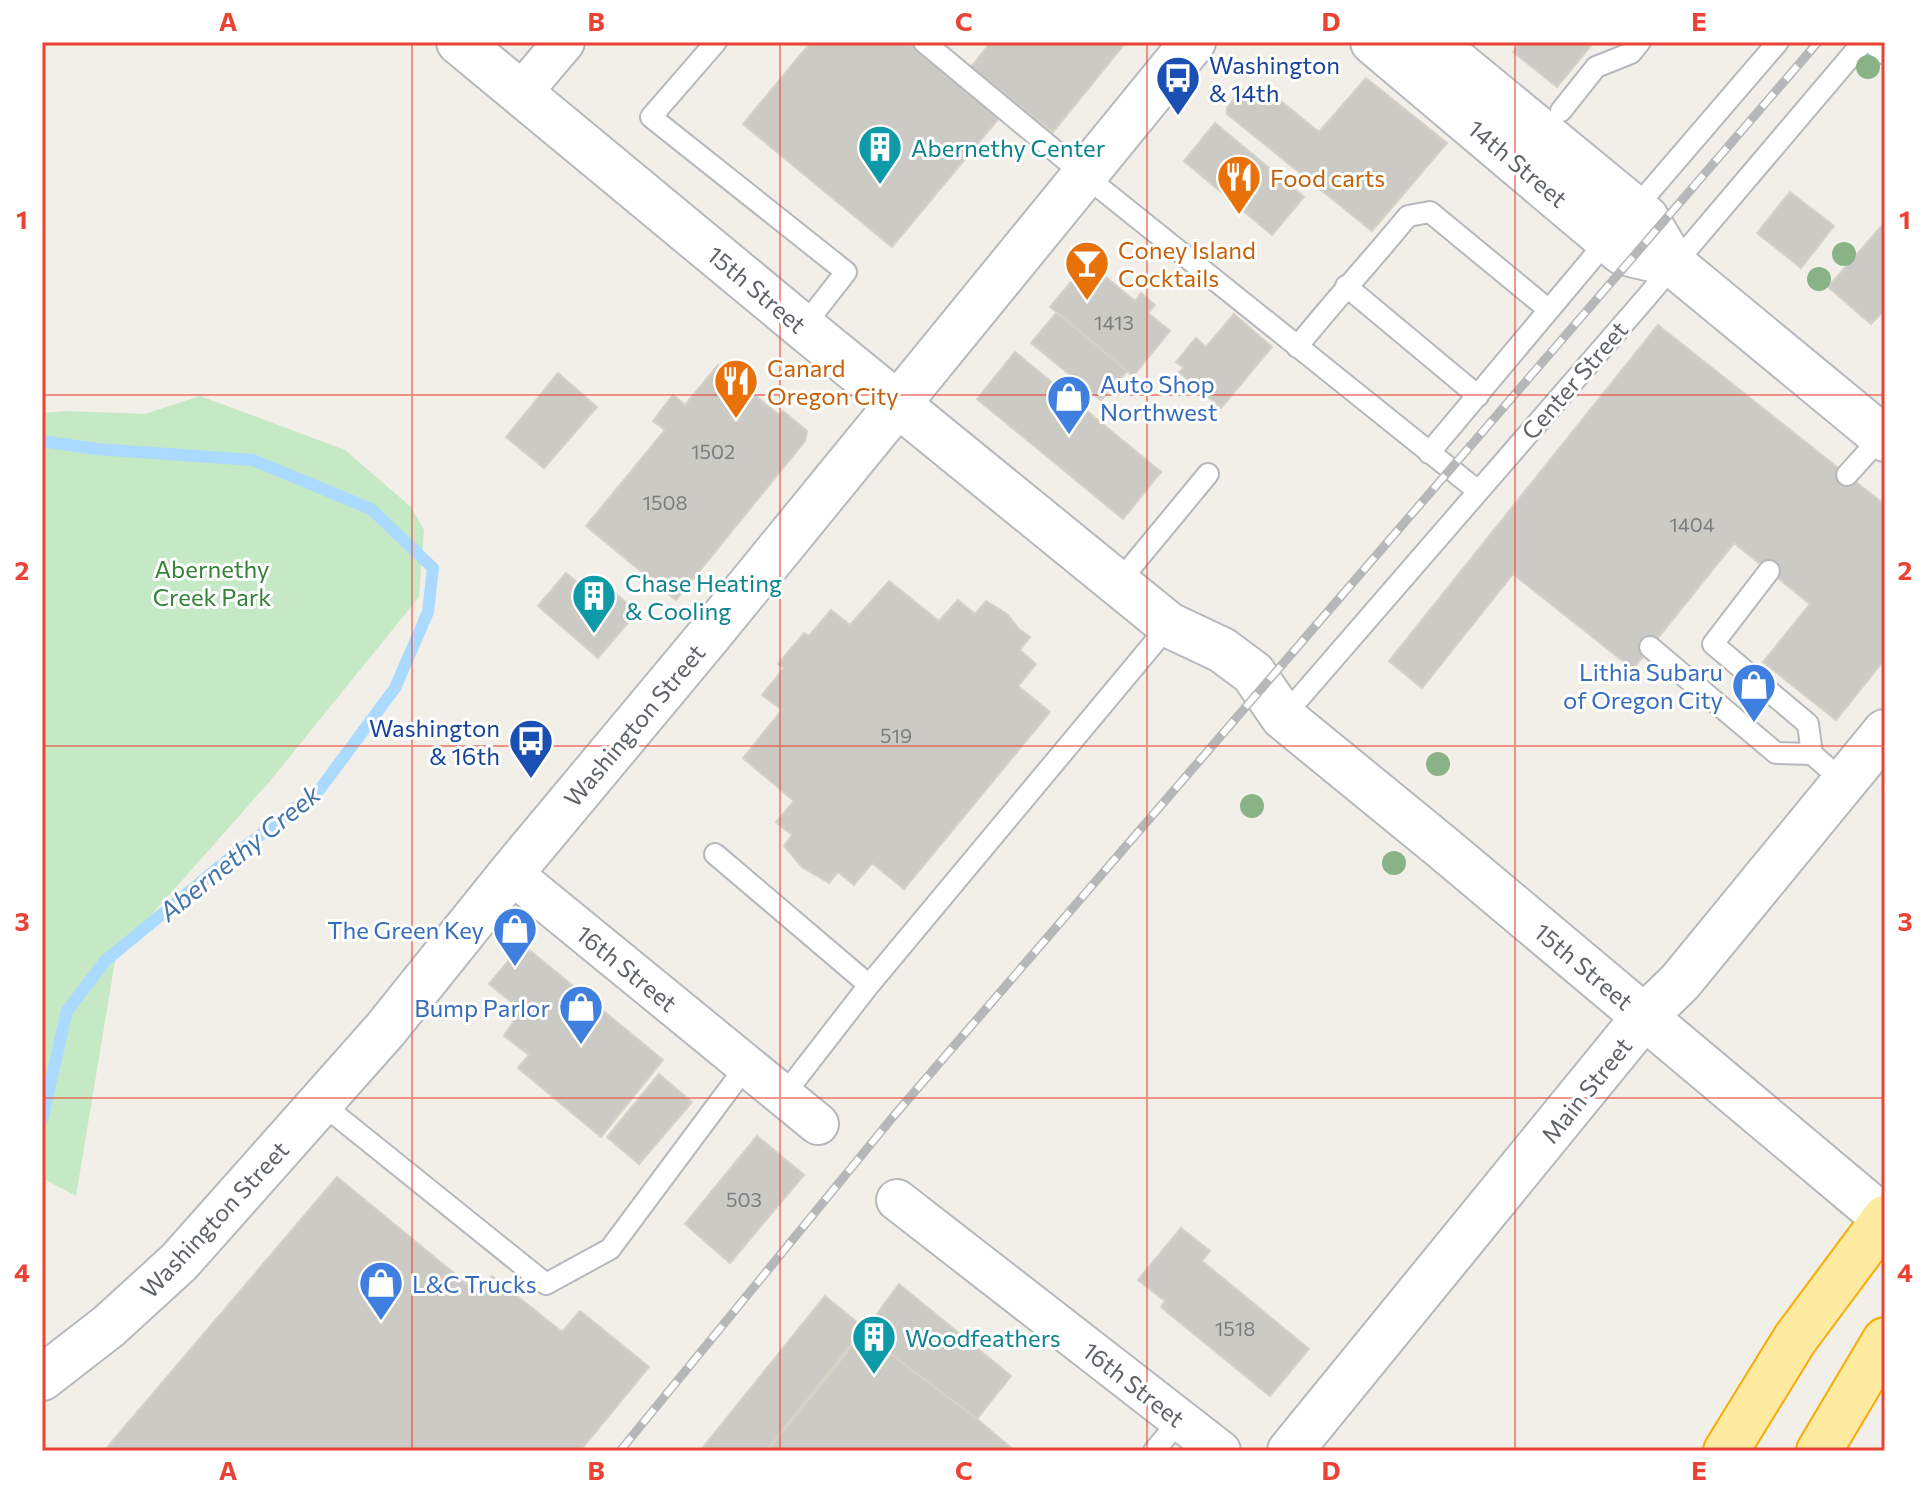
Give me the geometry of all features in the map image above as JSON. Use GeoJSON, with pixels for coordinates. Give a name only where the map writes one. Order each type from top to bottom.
{"type":"FeatureCollection","features":[{"type":"Feature","properties":{"kind":"highway"},"geometry":{"type":"LineString","coordinates":[[1726,1451],[1795,1339],[1885,1218]]}},
{"type":"Feature","properties":{"kind":"highway"},"geometry":{"type":"LineString","coordinates":[[1819,1451],[1885,1340]]}},
{"type":"Feature","properties":{"kind":"street","name":"15th Street"},"geometry":{"type":"LineString","coordinates":[[459,42],[1169,625],[1222,650],[1253,673],[1283,717],[1885,1218]]}},
{"type":"Feature","properties":{"kind":"street"},"geometry":{"type":"LineString","coordinates":[[520,94],[564,42]]}},
{"type":"Feature","properties":{"kind":"street","name":"Washington Street"},"geometry":{"type":"LineString","coordinates":[[42,1378],[109,1326],[179,1262],[385,1030],[1193,42]]}},
{"type":"Feature","properties":{"kind":"street","name":"14th Street"},"geometry":{"type":"LineString","coordinates":[[1373,42],[1622,224]]}},
{"type":"Feature","properties":{"kind":"street","name":"14th Street"},"geometry":{"type":"LineString","coordinates":[[1432,42],[1622,224],[1622,252],[1673,264],[1883,437]]}},
{"type":"Feature","properties":{"kind":"street","name":"Main Street"},"geometry":{"type":"LineString","coordinates":[[1290,1451],[1644,1017],[1680,982],[1828,768],[1885,732]]}},
{"type":"Feature","properties":{"kind":"street","name":"16th Street"},"geometry":{"type":"LineString","coordinates":[[511,873],[818,1124]]}},
{"type":"Feature","properties":{"kind":"street","name":"16th Street"},"geometry":{"type":"LineString","coordinates":[[897,1200],[1220,1451]]}},
{"type":"Feature","properties":{"kind":"lane"},"geometry":{"type":"LineString","coordinates":[[716,42],[651,117],[846,272],[803,327]]}},
{"type":"Feature","properties":{"kind":"lane"},"geometry":{"type":"LineString","coordinates":[[924,42],[1084,175],[1478,491]]}},
{"type":"Feature","properties":{"kind":"lane"},"geometry":{"type":"LineString","coordinates":[[1561,111],[1596,67],[1631,53],[1640,42]]}},
{"type":"Feature","properties":{"kind":"lane"},"geometry":{"type":"LineString","coordinates":[[1429,453],[1778,42]]}},
{"type":"Feature","properties":{"kind":"lane","name":"Center Street"},"geometry":{"type":"LineString","coordinates":[[1283,717],[1863,42]]}},
{"type":"Feature","properties":{"kind":"lane"},"geometry":{"type":"LineString","coordinates":[[1870,42],[1885,54]]}},
{"type":"Feature","properties":{"kind":"lane"},"geometry":{"type":"LineString","coordinates":[[1297,347],[1408,216],[1430,212],[1549,310]]}},
{"type":"Feature","properties":{"kind":"lane"},"geometry":{"type":"LineString","coordinates":[[1346,286],[1478,396]]}},
{"type":"Feature","properties":{"kind":"lane"},"geometry":{"type":"LineString","coordinates":[[1847,475],[1883,437]]}},
{"type":"Feature","properties":{"kind":"lane"},"geometry":{"type":"LineString","coordinates":[[1118,583],[1208,474]]}},
{"type":"Feature","properties":{"kind":"lane"},"geometry":{"type":"LineString","coordinates":[[1769,571],[1713,644],[1808,724],[1828,768]]}},
{"type":"Feature","properties":{"kind":"lane"},"geometry":{"type":"LineString","coordinates":[[783,1096],[869,985],[1169,625]]}},
{"type":"Feature","properties":{"kind":"lane"},"geometry":{"type":"LineString","coordinates":[[1650,647],[1776,753],[1828,768]]}},
{"type":"Feature","properties":{"kind":"lane"},"geometry":{"type":"LineString","coordinates":[[715,854],[869,985]]}},
{"type":"Feature","properties":{"kind":"lane"},"geometry":{"type":"LineString","coordinates":[[321,1103],[546,1284],[610,1249],[747,1065]]}},
{"type":"Feature","properties":{"kind":"lane"},"geometry":{"type":"LineString","coordinates":[[1154,1451],[1180,1420]]}},
{"type":"Feature","properties":{"kind":"green space","name":"Abernethy Creek Park"},"geometry":{"type":"Polygon","coordinates":[[[200,396],[345,450],[411,507],[424,530],[419,597],[270,781],[116,955],[76,1196],[42,1178],[42,413],[145,414],[200,396]]]}},
{"type":"Feature","properties":{"kind":"building","name":"Abernethy Center"},"geometry":{"type":"Polygon","coordinates":[[[811,42],[908,42],[1000,117],[892,247],[743,124],[811,42]]]}},
{"type":"Feature","properties":{"kind":"building"},"geometry":{"type":"Polygon","coordinates":[[[991,42],[1126,42],[1053,132],[971,67],[991,42]]]}},
{"type":"Feature","properties":{"kind":"building"},"geometry":{"type":"Polygon","coordinates":[[[1521,42],[1594,42],[1557,87],[1513,52],[1521,42]]]}},
{"type":"Feature","properties":{"kind":"building"},"geometry":{"type":"Polygon","coordinates":[[[1366,78],[1447,143],[1372,231],[1227,114],[1227,108],[1241,90],[1265,88],[1319,132],[1366,78]]]}},
{"type":"Feature","properties":{"kind":"building"},"geometry":{"type":"Polygon","coordinates":[[[1215,123],[1304,197],[1272,235],[1184,161],[1215,123]]]}},
{"type":"Feature","properties":{"kind":"building"},"geometry":{"type":"Polygon","coordinates":[[[1790,192],[1834,226],[1801,268],[1757,233],[1790,192]]]}},
{"type":"Feature","properties":{"kind":"building"},"geometry":{"type":"Polygon","coordinates":[[[1885,222],[1885,309],[1871,324],[1828,287],[1885,222]]]}},
{"type":"Feature","properties":{"kind":"building"},"geometry":{"type":"Polygon","coordinates":[[[1088,262],[1135,301],[1141,293],[1155,305],[1148,313],[1170,331],[1133,376],[1050,307],[1088,262]]]}},
{"type":"Feature","properties":{"kind":"building"},"geometry":{"type":"Polygon","coordinates":[[[1057,312],[1127,371],[1101,400],[1031,343],[1057,312]]]}},
{"type":"Feature","properties":{"kind":"building"},"geometry":{"type":"Polygon","coordinates":[[[1234,314],[1272,347],[1221,408],[1179,372],[1184,368],[1176,362],[1196,338],[1206,347],[1234,314]]]}},
{"type":"Feature","properties":{"kind":"building"},"geometry":{"type":"Polygon","coordinates":[[[1658,325],[1885,505],[1885,659],[1836,720],[1763,662],[1810,604],[1734,543],[1633,669],[1513,574],[1422,688],[1389,661],[1658,325]]]}},
{"type":"Feature","properties":{"kind":"building","name":"Auto Shop Northwest"},"geometry":{"type":"Polygon","coordinates":[[[1015,352],[1161,472],[1123,519],[977,399],[1015,352]]]}},
{"type":"Feature","properties":{"kind":"building"},"geometry":{"type":"Polygon","coordinates":[[[718,365],[779,415],[783,411],[807,431],[805,441],[676,600],[586,526],[665,430],[653,421],[673,395],[685,405],[718,365]]]}},
{"type":"Feature","properties":{"kind":"building"},"geometry":{"type":"Polygon","coordinates":[[[558,373],[597,407],[544,468],[506,437],[558,373]]]}},
{"type":"Feature","properties":{"kind":"building","name":"Chase Heating & Cooling"},"geometry":{"type":"Polygon","coordinates":[[[566,573],[594,596],[605,584],[637,612],[598,658],[538,606],[566,573]]]}},
{"type":"Feature","properties":{"kind":"building"},"geometry":{"type":"Polygon","coordinates":[[[889,581],[939,621],[958,600],[975,614],[986,601],[1007,614],[1030,637],[1020,650],[1036,664],[1018,686],[1050,712],[904,889],[872,863],[854,885],[838,872],[829,883],[802,867],[784,846],[792,835],[776,822],[794,801],[743,758],[782,710],[762,695],[784,668],[778,664],[804,633],[809,636],[831,610],[850,625],[889,581]]]}},
{"type":"Feature","properties":{"kind":"building","name":"Bump Parlor"},"geometry":{"type":"Polygon","coordinates":[[[522,944],[663,1060],[601,1137],[518,1068],[529,1055],[504,1036],[521,1010],[489,984],[522,944]]]}},
{"type":"Feature","properties":{"kind":"building"},"geometry":{"type":"Polygon","coordinates":[[[659,1074],[692,1102],[639,1164],[607,1137],[659,1074]]]}},
{"type":"Feature","properties":{"kind":"building"},"geometry":{"type":"Polygon","coordinates":[[[757,1136],[804,1175],[730,1263],[685,1224],[757,1136]]]}},
{"type":"Feature","properties":{"kind":"building","name":"L&C Trucks"},"geometry":{"type":"Polygon","coordinates":[[[337,1177],[478,1293],[492,1276],[562,1332],[580,1311],[649,1367],[580,1451],[104,1451],[337,1177]]]}},
{"type":"Feature","properties":{"kind":"building"},"geometry":{"type":"Polygon","coordinates":[[[1181,1228],[1210,1251],[1202,1261],[1309,1349],[1270,1396],[1161,1307],[1165,1301],[1138,1280],[1181,1228]]]}},
{"type":"Feature","properties":{"kind":"building"},"geometry":{"type":"Polygon","coordinates":[[[899,1284],[1011,1376],[977,1419],[863,1333],[899,1284]]]}},
{"type":"Feature","properties":{"kind":"building"},"geometry":{"type":"Polygon","coordinates":[[[825,1296],[864,1328],[766,1451],[700,1451],[825,1296]]]}},
{"type":"Feature","properties":{"kind":"building","name":"Woodfeathers"},"geometry":{"type":"Polygon","coordinates":[[[863,1333],[977,1419],[1015,1451],[767,1451],[863,1333]]]}},
{"type":"Feature","properties":{"kind":"waterway","name":"Abernethy Creek"},"geometry":{"type":"LineString","coordinates":[[42,441],[96,449],[253,460],[371,509],[433,568],[428,612],[395,688],[320,789],[105,961],[67,1011],[42,1120]]}},
{"type":"Feature","properties":{"kind":"railway"},"geometry":{"type":"LineString","coordinates":[[620,1451],[892,1118],[1818,42]]}},
{"type":"Feature","properties":{"kind":"place","name":"Washington & 14th"},"geometry":{"type":"Point","coordinates":[1178,117]}},
{"type":"Feature","properties":{"kind":"place","name":"Abernethy Center"},"geometry":{"type":"Point","coordinates":[880,186]}},
{"type":"Feature","properties":{"kind":"place","name":"Food carts"},"geometry":{"type":"Point","coordinates":[1239,216]}},
{"type":"Feature","properties":{"kind":"place","name":"Coney Island Cocktails"},"geometry":{"type":"Point","coordinates":[1087,302]}},
{"type":"Feature","properties":{"kind":"place","name":"Canard Oregon City"},"geometry":{"type":"Point","coordinates":[736,420]}},
{"type":"Feature","properties":{"kind":"place","name":"Auto Shop Northwest"},"geometry":{"type":"Point","coordinates":[1069,436]}},
{"type":"Feature","properties":{"kind":"place","name":"Chase Heating & Cooling"},"geometry":{"type":"Point","coordinates":[594,635]}},
{"type":"Feature","properties":{"kind":"place","name":"Lithia Subaru of Oregon City"},"geometry":{"type":"Point","coordinates":[1754,724]}},
{"type":"Feature","properties":{"kind":"place","name":"Washington & 16th"},"geometry":{"type":"Point","coordinates":[531,780]}},
{"type":"Feature","properties":{"kind":"place","name":"The Green Key"},"geometry":{"type":"Point","coordinates":[515,968]}},
{"type":"Feature","properties":{"kind":"place","name":"Bump Parlor"},"geometry":{"type":"Point","coordinates":[581,1046]}},
{"type":"Feature","properties":{"kind":"place","name":"L&C Trucks"},"geometry":{"type":"Point","coordinates":[381,1322]}},
{"type":"Feature","properties":{"kind":"place","name":"Woodfeathers"},"geometry":{"type":"Point","coordinates":[874,1376]}}]}
